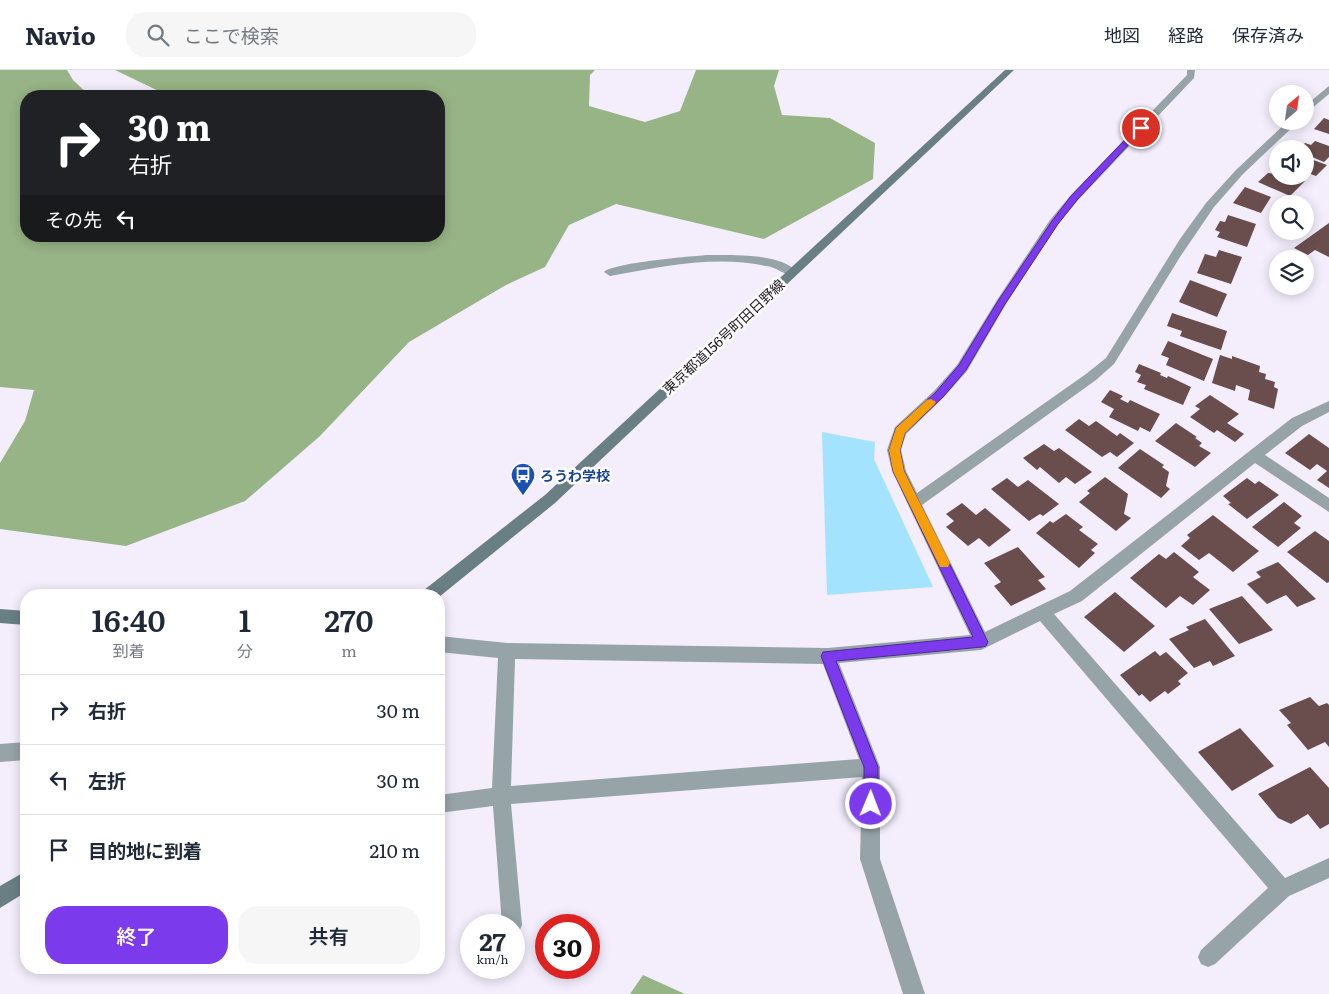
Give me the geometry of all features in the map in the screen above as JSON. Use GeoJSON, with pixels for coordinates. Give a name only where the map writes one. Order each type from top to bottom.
{"type":"FeatureCollection","features":[{"type":"Feature","properties":{"kind":"main road","name":"東京都道156号町田日野線"},"geometry":{"type":"LineString","coordinates":[[438,589],[550,499],[791,272],[1010,70]]}},
{"type":"Feature","properties":{"kind":"main road"},"geometry":{"type":"LineString","coordinates":[[0,616],[20,618]]}},
{"type":"Feature","properties":{"kind":"main road"},"geometry":{"type":"LineString","coordinates":[[0,898],[20,885]]}},
{"type":"Feature","properties":{"kind":"street"},"geometry":{"type":"LineString","coordinates":[[982,642],[899,471],[894,450],[900,431],[939,394],[962,368],[1001,303],[1059,216],[1190,76],[1191,70]]}},
{"type":"Feature","properties":{"kind":"street"},"geometry":{"type":"LineString","coordinates":[[1314,103],[1329,89]]}},
{"type":"Feature","properties":{"kind":"street"},"geometry":{"type":"LineString","coordinates":[[915,502],[1047,409],[1110,360],[1210,205],[1285,130]]}},
{"type":"Feature","properties":{"kind":"street"},"geometry":{"type":"LineString","coordinates":[[610,272],[676,262],[737,259],[768,262],[791,272]]}},
{"type":"Feature","properties":{"kind":"street"},"geometry":{"type":"LineString","coordinates":[[445,645],[507,651],[828,656],[982,642],[1076,596],[1297,422],[1329,406]]}},
{"type":"Feature","properties":{"kind":"street"},"geometry":{"type":"LineString","coordinates":[[1255,456],[1329,506]]}},
{"type":"Feature","properties":{"kind":"street"},"geometry":{"type":"LineString","coordinates":[[1043,613],[1282,889]]}},
{"type":"Feature","properties":{"kind":"street"},"geometry":{"type":"LineString","coordinates":[[507,651],[501,796],[511,914]]}},
{"type":"Feature","properties":{"kind":"street"},"geometry":{"type":"LineString","coordinates":[[828,656],[871,767],[870,859],[914,994]]}},
{"type":"Feature","properties":{"kind":"street"},"geometry":{"type":"LineString","coordinates":[[0,753],[20,751]]}},
{"type":"Feature","properties":{"kind":"street"},"geometry":{"type":"LineString","coordinates":[[445,803],[501,796],[871,767]]}},
{"type":"Feature","properties":{"kind":"street"},"geometry":{"type":"LineString","coordinates":[[1208,957],[1282,889],[1329,868]]}},
{"type":"Feature","properties":{"kind":"green space"},"geometry":{"type":"Polygon","coordinates":[[[0,70],[67,70],[73,80],[84,90],[20,90],[20,242],[445,242],[445,90],[157,90],[115,70],[595,70],[590,75],[589,106],[645,122],[680,111],[696,70],[779,70],[774,86],[782,115],[830,118],[875,143],[873,179],[764,239],[616,204],[569,225],[545,267],[506,285],[409,342],[320,436],[245,501],[126,546],[0,529],[0,463],[25,421],[34,390],[0,387],[0,70]]]}},
{"type":"Feature","properties":{"kind":"green space"},"geometry":{"type":"Polygon","coordinates":[[[643,975],[685,994],[630,994],[643,975]]]}},
{"type":"Feature","properties":{"kind":"water"},"geometry":{"type":"Polygon","coordinates":[[[822,432],[875,442],[874,459],[933,587],[827,595],[822,432]]]}},
{"type":"Feature","properties":{"kind":"building"},"geometry":{"type":"Polygon","coordinates":[[[1324,118],[1329,120],[1329,134],[1314,129],[1324,118]]]}},
{"type":"Feature","properties":{"kind":"building"},"geometry":{"type":"Polygon","coordinates":[[[1314,142],[1329,146],[1329,157],[1324,162],[1314,158],[1314,142]]]}},
{"type":"Feature","properties":{"kind":"building"},"geometry":{"type":"Polygon","coordinates":[[[1314,160],[1327,165],[1316,176],[1314,175],[1314,160]]]}},
{"type":"Feature","properties":{"kind":"building"},"geometry":{"type":"Polygon","coordinates":[[[1268,173],[1269,185],[1301,185],[1291,195],[1288,195],[1258,182],[1268,173]]]}},
{"type":"Feature","properties":{"kind":"building"},"geometry":{"type":"Polygon","coordinates":[[[1245,187],[1269,196],[1269,200],[1261,213],[1233,203],[1245,187]]]}},
{"type":"Feature","properties":{"kind":"building"},"geometry":{"type":"Polygon","coordinates":[[[1228,215],[1256,224],[1247,247],[1217,237],[1220,232],[1215,230],[1220,221],[1225,222],[1228,215]]]}},
{"type":"Feature","properties":{"kind":"building"},"geometry":{"type":"Polygon","coordinates":[[[1329,223],[1329,257],[1315,250],[1298,250],[1294,248],[1305,240],[1314,240],[1314,234],[1329,223]]]}},
{"type":"Feature","properties":{"kind":"building"},"geometry":{"type":"Polygon","coordinates":[[[1219,250],[1242,257],[1231,284],[1197,273],[1205,254],[1216,257],[1219,250]]]}},
{"type":"Feature","properties":{"kind":"building"},"geometry":{"type":"Polygon","coordinates":[[[1190,280],[1227,294],[1217,317],[1179,302],[1190,280]]]}},
{"type":"Feature","properties":{"kind":"building"},"geometry":{"type":"Polygon","coordinates":[[[1172,313],[1227,331],[1221,350],[1180,336],[1182,331],[1167,326],[1172,313]]]}},
{"type":"Feature","properties":{"kind":"building"},"geometry":{"type":"Polygon","coordinates":[[[1168,341],[1213,359],[1204,381],[1166,365],[1169,358],[1161,355],[1168,341]]]}},
{"type":"Feature","properties":{"kind":"building"},"geometry":{"type":"Polygon","coordinates":[[[1220,355],[1232,359],[1232,356],[1260,366],[1259,372],[1266,374],[1265,379],[1275,382],[1274,387],[1278,389],[1274,409],[1248,400],[1250,390],[1236,385],[1235,391],[1212,383],[1220,355]]]}},
{"type":"Feature","properties":{"kind":"building"},"geometry":{"type":"Polygon","coordinates":[[[1139,364],[1161,373],[1160,375],[1167,378],[1168,376],[1191,387],[1183,405],[1144,389],[1146,385],[1137,382],[1141,375],[1135,372],[1139,364]]]}},
{"type":"Feature","properties":{"kind":"building"},"geometry":{"type":"Polygon","coordinates":[[[1110,390],[1123,396],[1120,399],[1128,403],[1130,400],[1160,414],[1150,432],[1140,427],[1138,431],[1109,417],[1114,409],[1101,402],[1110,390]]]}},
{"type":"Feature","properties":{"kind":"building"},"geometry":{"type":"Polygon","coordinates":[[[1210,395],[1239,414],[1227,423],[1244,434],[1235,442],[1217,430],[1214,433],[1190,417],[1200,409],[1195,406],[1210,395]]]}},
{"type":"Feature","properties":{"kind":"building"},"geometry":{"type":"Polygon","coordinates":[[[1079,419],[1089,426],[1096,421],[1117,436],[1120,433],[1134,443],[1117,457],[1110,452],[1102,457],[1065,430],[1079,419]]]}},
{"type":"Feature","properties":{"kind":"building"},"geometry":{"type":"Polygon","coordinates":[[[1176,423],[1197,437],[1195,438],[1202,443],[1199,446],[1211,453],[1195,467],[1155,441],[1176,423]]]}},
{"type":"Feature","properties":{"kind":"building"},"geometry":{"type":"Polygon","coordinates":[[[1309,434],[1329,448],[1329,488],[1317,480],[1327,471],[1317,464],[1310,470],[1285,453],[1309,434]]]}},
{"type":"Feature","properties":{"kind":"building"},"geometry":{"type":"Polygon","coordinates":[[[1044,444],[1054,451],[1059,448],[1092,472],[1075,484],[1066,477],[1059,483],[1040,467],[1037,470],[1023,458],[1044,444]]]}},
{"type":"Feature","properties":{"kind":"building"},"geometry":{"type":"Polygon","coordinates":[[[1140,449],[1164,465],[1162,467],[1169,472],[1166,486],[1170,489],[1161,498],[1118,468],[1140,449]]]}},
{"type":"Feature","properties":{"kind":"building"},"geometry":{"type":"Polygon","coordinates":[[[1105,477],[1128,494],[1124,514],[1131,518],[1116,531],[1079,502],[1090,493],[1087,491],[1105,477]]]}},
{"type":"Feature","properties":{"kind":"building"},"geometry":{"type":"Polygon","coordinates":[[[1007,478],[1018,487],[1028,480],[1059,504],[1043,516],[1040,514],[1029,521],[991,489],[1007,478]]]}},
{"type":"Feature","properties":{"kind":"building"},"geometry":{"type":"Polygon","coordinates":[[[1247,478],[1255,484],[1259,481],[1279,495],[1247,519],[1228,504],[1231,503],[1223,496],[1247,478]]]}},
{"type":"Feature","properties":{"kind":"building"},"geometry":{"type":"Polygon","coordinates":[[[1284,502],[1302,516],[1294,523],[1301,528],[1278,547],[1252,527],[1284,502]]]}},
{"type":"Feature","properties":{"kind":"building"},"geometry":{"type":"Polygon","coordinates":[[[962,503],[976,515],[985,508],[1011,530],[989,547],[979,538],[968,546],[946,527],[954,521],[946,514],[962,503]]]}},
{"type":"Feature","properties":{"kind":"building"},"geometry":{"type":"Polygon","coordinates":[[[1066,514],[1083,527],[1079,530],[1098,544],[1091,550],[1095,553],[1079,568],[1036,533],[1050,521],[1053,523],[1066,514]]]}},
{"type":"Feature","properties":{"kind":"building"},"geometry":{"type":"Polygon","coordinates":[[[1213,515],[1259,551],[1233,572],[1209,553],[1199,560],[1181,546],[1190,538],[1187,535],[1213,515]]]}},
{"type":"Feature","properties":{"kind":"building"},"geometry":{"type":"Polygon","coordinates":[[[1315,531],[1329,541],[1329,582],[1327,583],[1287,552],[1315,531]]]}},
{"type":"Feature","properties":{"kind":"building"},"geometry":{"type":"Polygon","coordinates":[[[1018,547],[1045,577],[1038,580],[1046,589],[1011,606],[994,586],[1001,582],[984,563],[1018,547]]]}},
{"type":"Feature","properties":{"kind":"building"},"geometry":{"type":"Polygon","coordinates":[[[1174,552],[1199,572],[1193,577],[1210,590],[1193,605],[1180,596],[1166,608],[1130,578],[1159,554],[1166,559],[1174,552]]]}},
{"type":"Feature","properties":{"kind":"building"},"geometry":{"type":"Polygon","coordinates":[[[1278,562],[1316,599],[1297,607],[1286,595],[1267,604],[1247,584],[1261,577],[1256,572],[1278,562]]]}},
{"type":"Feature","properties":{"kind":"building"},"geometry":{"type":"Polygon","coordinates":[[[1115,592],[1155,626],[1124,652],[1084,617],[1115,592]]]}},
{"type":"Feature","properties":{"kind":"building"},"geometry":{"type":"Polygon","coordinates":[[[1242,596],[1273,630],[1239,644],[1209,609],[1242,596]]]}},
{"type":"Feature","properties":{"kind":"building"},"geometry":{"type":"Polygon","coordinates":[[[1205,619],[1235,656],[1213,666],[1210,661],[1194,668],[1169,639],[1189,630],[1186,627],[1205,619]]]}},
{"type":"Feature","properties":{"kind":"building"},"geometry":{"type":"Polygon","coordinates":[[[1155,651],[1160,656],[1166,652],[1188,673],[1178,681],[1181,684],[1168,694],[1165,691],[1150,702],[1142,694],[1139,696],[1120,675],[1155,651]]]}},
{"type":"Feature","properties":{"kind":"building"},"geometry":{"type":"Polygon","coordinates":[[[1310,697],[1319,706],[1327,703],[1329,705],[1329,747],[1325,742],[1308,750],[1287,725],[1291,723],[1279,710],[1310,697]]]}},
{"type":"Feature","properties":{"kind":"building"},"geometry":{"type":"Polygon","coordinates":[[[1240,728],[1274,766],[1232,791],[1198,752],[1240,728]]]}},
{"type":"Feature","properties":{"kind":"building"},"geometry":{"type":"Polygon","coordinates":[[[1310,767],[1329,788],[1329,824],[1320,829],[1308,814],[1291,824],[1278,818],[1258,794],[1310,767]]]}},
{"type":"Feature","properties":{"kind":"slow traffic"},"geometry":{"type":"LineString","coordinates":[[931,402],[900,431],[894,450],[899,471],[944,563]]}},
{"type":"Feature","properties":{"kind":"place","name":"ろうわ学校"},"geometry":{"type":"Point","coordinates":[523,496]}},
{"type":"Feature","properties":{"kind":"route"},"geometry":{"type":"LineString","coordinates":[[871,804],[871,767],[828,656],[982,642],[899,471],[894,450],[900,431],[939,394],[962,368],[1001,303],[1054,222],[1074,198],[1141,128]]}}]}
